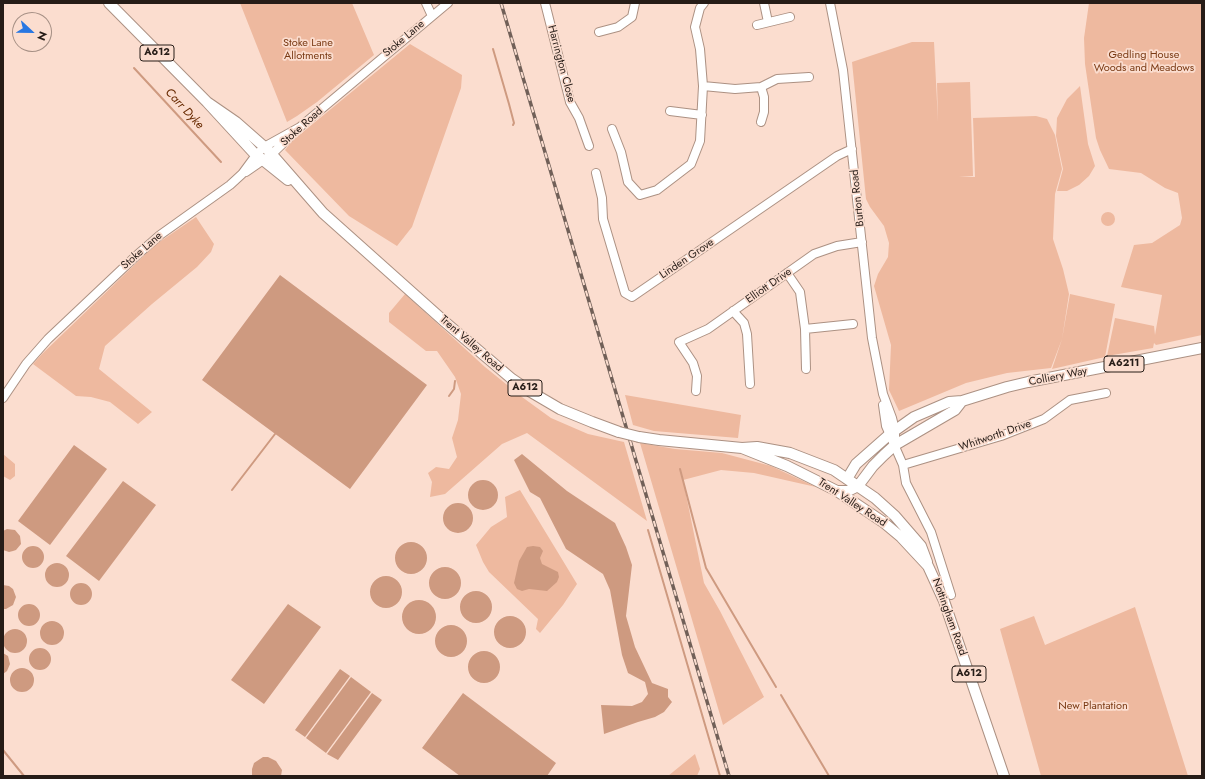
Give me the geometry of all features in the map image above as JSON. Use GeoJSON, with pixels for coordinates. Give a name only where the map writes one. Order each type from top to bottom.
{"type":"FeatureCollection","features":[{"type":"Feature","properties":{"kind":"main road","name":"Trent Valley Road"},"geometry":{"type":"LineString","coordinates":[[109,3],[260,158],[304,192]]}},
{"type":"Feature","properties":{"kind":"main road","name":"Trent Valley Road"},"geometry":{"type":"LineString","coordinates":[[207,102],[236,122],[272,154],[324,213],[436,315],[512,379],[531,392],[560,409],[620,432],[639,437],[742,448],[757,447],[790,454],[834,470],[875,498],[895,516],[920,546],[930,569]]}},
{"type":"Feature","properties":{"kind":"main road","name":"Colliery Way"},"geometry":{"type":"LineString","coordinates":[[847,479],[858,462],[892,432],[914,417],[949,402],[962,401],[1028,382],[1202,348]]}},
{"type":"Feature","properties":{"kind":"main road","name":"Colliery Way"},"geometry":{"type":"LineString","coordinates":[[858,486],[873,466],[895,445],[955,410],[962,401]]}},
{"type":"Feature","properties":{"kind":"main road","name":"Trent Valley Road"},"geometry":{"type":"LineString","coordinates":[[742,448],[787,466],[837,491],[901,537],[930,569]]}},
{"type":"Feature","properties":{"kind":"main road"},"geometry":{"type":"LineString","coordinates":[[847,479],[848,491]]}},
{"type":"Feature","properties":{"kind":"main road"},"geometry":{"type":"LineString","coordinates":[[837,491],[848,491],[858,486]]}},
{"type":"Feature","properties":{"kind":"main road","name":"A612"},"geometry":{"type":"LineString","coordinates":[[848,491],[871,506],[888,521],[891,529]]}},
{"type":"Feature","properties":{"kind":"main road","name":"Nottingham Road"},"geometry":{"type":"LineString","coordinates":[[930,569],[944,601],[1004,776]]}},
{"type":"Feature","properties":{"kind":"street"},"geometry":{"type":"LineString","coordinates":[[426,3],[432,16]]}},
{"type":"Feature","properties":{"kind":"street","name":"Stoke Lane"},"geometry":{"type":"LineString","coordinates":[[360,77],[448,3]]}},
{"type":"Feature","properties":{"kind":"street","name":"Harrington Close"},"geometry":{"type":"LineString","coordinates":[[546,3],[570,102],[579,118],[588,146]]}},
{"type":"Feature","properties":{"kind":"street"},"geometry":{"type":"LineString","coordinates":[[599,32],[618,27],[632,17],[635,3]]}},
{"type":"Feature","properties":{"kind":"street"},"geometry":{"type":"LineString","coordinates":[[612,129],[621,152],[628,182],[640,195],[657,190],[691,164],[700,141],[704,86],[700,49],[695,27],[700,8],[704,3]]}},
{"type":"Feature","properties":{"kind":"street"},"geometry":{"type":"LineString","coordinates":[[764,3],[768,22]]}},
{"type":"Feature","properties":{"kind":"street","name":"Burton Road"},"geometry":{"type":"LineString","coordinates":[[830,3],[843,70],[871,331],[886,426],[892,432],[895,445],[903,465],[906,483],[931,532],[934,550],[951,595]]}},
{"type":"Feature","properties":{"kind":"street"},"geometry":{"type":"LineString","coordinates":[[757,24],[790,17]]}},
{"type":"Feature","properties":{"kind":"street","name":"Stoke Road"},"geometry":{"type":"LineString","coordinates":[[242,174],[260,158],[272,154],[300,127],[360,77]]}},
{"type":"Feature","properties":{"kind":"street"},"geometry":{"type":"LineString","coordinates":[[704,86],[735,89],[761,87],[777,78],[809,77]]}},
{"type":"Feature","properties":{"kind":"street"},"geometry":{"type":"LineString","coordinates":[[761,87],[764,97],[765,118]]}},
{"type":"Feature","properties":{"kind":"street"},"geometry":{"type":"LineString","coordinates":[[670,111],[702,115]]}},
{"type":"Feature","properties":{"kind":"street"},"geometry":{"type":"LineString","coordinates":[[260,158],[264,147],[300,127]]}},
{"type":"Feature","properties":{"kind":"street","name":"Linden Grove"},"geometry":{"type":"LineString","coordinates":[[596,173],[602,198],[603,219],[625,293],[632,297],[837,156],[852,150]]}},
{"type":"Feature","properties":{"kind":"street","name":"Stoke Lane"},"geometry":{"type":"LineString","coordinates":[[3,398],[35,352],[62,324],[159,236],[227,187],[242,174]]}},
{"type":"Feature","properties":{"kind":"street","name":"Elliott Drive"},"geometry":{"type":"LineString","coordinates":[[696,391],[697,376],[693,363],[679,342],[708,329],[814,254],[837,246],[862,242]]}},
{"type":"Feature","properties":{"kind":"street"},"geometry":{"type":"LineString","coordinates":[[787,274],[800,292],[805,329],[806,369]]}},
{"type":"Feature","properties":{"kind":"street"},"geometry":{"type":"LineString","coordinates":[[733,311],[744,323],[747,334],[750,384]]}},
{"type":"Feature","properties":{"kind":"street"},"geometry":{"type":"LineString","coordinates":[[805,329],[853,324]]}},
{"type":"Feature","properties":{"kind":"street","name":"Whitworth Drive"},"geometry":{"type":"LineString","coordinates":[[903,465],[1001,436],[1044,419],[1070,400],[1106,393]]}},
{"type":"Feature","properties":{"kind":"green space","name":"Stoke Lane Allotments"},"geometry":{"type":"Polygon","coordinates":[[[240,3],[352,3],[374,55],[317,102],[287,122],[240,3]]]}},
{"type":"Feature","properties":{"kind":"green space","name":"Gedling House Woods and Meadows"},"geometry":{"type":"Polygon","coordinates":[[[1089,3],[1202,3],[1202,335],[1156,345],[1154,343],[1153,348],[1107,356],[1115,318],[1154,326],[1155,335],[1162,295],[1121,287],[1134,245],[1152,243],[1180,225],[1182,218],[1178,193],[1165,188],[1141,173],[1109,169],[1100,150],[1096,138],[1085,64],[1084,38],[1089,3]]]}},
{"type":"Feature","properties":{"kind":"green space"},"geometry":{"type":"Polygon","coordinates":[[[912,42],[934,42],[938,122],[937,83],[970,82],[973,176],[959,177],[975,177],[973,118],[1036,116],[1047,119],[1055,135],[1062,169],[1055,194],[1053,239],[1063,269],[1069,294],[1062,339],[1051,368],[1007,373],[966,383],[899,411],[889,390],[891,345],[874,286],[878,274],[888,257],[889,243],[884,226],[866,199],[852,62],[912,42]]]}},
{"type":"Feature","properties":{"kind":"green space"},"geometry":{"type":"Polygon","coordinates":[[[410,44],[462,75],[461,88],[412,227],[397,246],[349,216],[285,150],[292,141],[410,44]]]}},
{"type":"Feature","properties":{"kind":"green space"},"geometry":{"type":"Polygon","coordinates":[[[1080,86],[1088,144],[1095,166],[1089,176],[1079,185],[1067,191],[1057,191],[1063,169],[1056,136],[1057,118],[1067,99],[1080,86]]]}},
{"type":"Feature","properties":{"kind":"green space"},"geometry":{"type":"Polygon","coordinates":[[[1105,212],[1111,212],[1115,216],[1115,222],[1111,226],[1105,226],[1101,222],[1101,216],[1105,212]]]}},
{"type":"Feature","properties":{"kind":"green space"},"geometry":{"type":"Polygon","coordinates":[[[196,217],[214,244],[211,252],[197,267],[152,304],[105,346],[99,369],[152,412],[138,424],[110,402],[91,397],[76,396],[33,364],[155,245],[196,217]]]}},
{"type":"Feature","properties":{"kind":"green space"},"geometry":{"type":"Polygon","coordinates":[[[405,294],[485,367],[551,418],[588,434],[624,442],[647,521],[527,433],[502,444],[445,494],[430,497],[432,482],[428,473],[436,467],[449,469],[457,457],[452,438],[458,420],[461,394],[455,377],[437,351],[426,351],[389,322],[389,313],[405,294]]]}},
{"type":"Feature","properties":{"kind":"green space"},"geometry":{"type":"Polygon","coordinates":[[[1070,294],[1115,304],[1105,357],[1052,369],[1062,339],[1070,294]]]}},
{"type":"Feature","properties":{"kind":"green space"},"geometry":{"type":"Polygon","coordinates":[[[625,395],[741,415],[738,438],[654,431],[633,425],[625,395]]]}},
{"type":"Feature","properties":{"kind":"green space"},"geometry":{"type":"Polygon","coordinates":[[[640,443],[675,449],[722,453],[771,466],[816,487],[754,473],[721,470],[683,480],[704,583],[764,697],[723,725],[640,443]]]}},
{"type":"Feature","properties":{"kind":"green space"},"geometry":{"type":"Polygon","coordinates":[[[3,454],[15,464],[15,476],[10,480],[3,476],[3,454]]]}},
{"type":"Feature","properties":{"kind":"green space"},"geometry":{"type":"Polygon","coordinates":[[[520,490],[577,584],[563,605],[540,633],[536,629],[538,619],[489,572],[476,545],[491,527],[507,517],[505,497],[520,490]]]}},
{"type":"Feature","properties":{"kind":"green space","name":"New Plantation"},"geometry":{"type":"Polygon","coordinates":[[[1135,607],[1188,776],[1041,776],[1000,629],[1034,616],[1045,645],[1135,607]]]}},
{"type":"Feature","properties":{"kind":"green space"},"geometry":{"type":"Polygon","coordinates":[[[695,754],[700,769],[697,776],[668,776],[695,754]]]}},
{"type":"Feature","properties":{"kind":"shaded area"},"geometry":{"type":"Polygon","coordinates":[[[280,275],[427,385],[350,489],[202,380],[280,275]]]}},
{"type":"Feature","properties":{"kind":"shaded area"},"geometry":{"type":"Polygon","coordinates":[[[74,445],[107,469],[50,545],[18,521],[74,445]]]}},
{"type":"Feature","properties":{"kind":"shaded area"},"geometry":{"type":"Polygon","coordinates":[[[522,454],[567,491],[615,523],[632,565],[626,616],[635,647],[652,683],[668,689],[668,697],[672,702],[664,712],[655,717],[604,734],[601,705],[632,706],[642,702],[648,694],[645,682],[628,673],[622,655],[610,590],[603,574],[566,549],[540,498],[530,492],[514,460],[522,454]]]}},
{"type":"Feature","properties":{"kind":"shaded area"},"geometry":{"type":"Polygon","coordinates":[[[483,480],[494,484],[498,495],[494,506],[483,510],[472,506],[468,495],[472,484],[483,480]]]}},
{"type":"Feature","properties":{"kind":"shaded area"},"geometry":{"type":"Polygon","coordinates":[[[123,481],[156,505],[99,581],[66,556],[123,481]]]}},
{"type":"Feature","properties":{"kind":"shaded area"},"geometry":{"type":"Polygon","coordinates":[[[458,503],[469,507],[473,518],[469,529],[458,533],[447,529],[443,518],[447,507],[458,503]]]}},
{"type":"Feature","properties":{"kind":"shaded area"},"geometry":{"type":"Polygon","coordinates":[[[7,529],[15,530],[20,536],[21,544],[16,550],[9,552],[3,550],[3,531],[7,529]]]}},
{"type":"Feature","properties":{"kind":"shaded area"},"geometry":{"type":"Polygon","coordinates":[[[414,542],[420,544],[425,549],[427,558],[425,567],[420,572],[408,574],[402,572],[397,567],[395,555],[397,549],[402,544],[414,542]]]}},
{"type":"Feature","properties":{"kind":"shaded area"},"geometry":{"type":"Polygon","coordinates":[[[33,546],[41,549],[44,557],[41,565],[33,568],[25,565],[22,557],[25,549],[33,546]]]}},
{"type":"Feature","properties":{"kind":"shaded area"},"geometry":{"type":"Polygon","coordinates":[[[527,547],[540,547],[543,551],[540,558],[542,564],[558,572],[559,577],[557,582],[547,591],[529,589],[522,591],[517,589],[514,583],[519,561],[527,547]]]}},
{"type":"Feature","properties":{"kind":"shaded area"},"geometry":{"type":"Polygon","coordinates":[[[57,563],[62,564],[68,570],[68,580],[62,586],[57,587],[52,586],[46,580],[45,575],[46,570],[52,564],[57,563]]]}},
{"type":"Feature","properties":{"kind":"shaded area"},"geometry":{"type":"Polygon","coordinates":[[[442,567],[448,567],[457,571],[461,583],[457,595],[448,599],[442,599],[433,595],[429,586],[429,580],[433,571],[442,567]]]}},
{"type":"Feature","properties":{"kind":"shaded area"},"geometry":{"type":"Polygon","coordinates":[[[383,576],[389,576],[398,580],[402,592],[398,604],[389,608],[383,608],[374,604],[370,595],[370,589],[374,580],[383,576]]]}},
{"type":"Feature","properties":{"kind":"shaded area"},"geometry":{"type":"Polygon","coordinates":[[[77,583],[85,583],[92,590],[92,598],[85,605],[77,605],[70,598],[70,590],[77,583]]]}},
{"type":"Feature","properties":{"kind":"shaded area"},"geometry":{"type":"Polygon","coordinates":[[[3,585],[9,586],[13,589],[16,597],[13,605],[6,609],[3,609],[3,585]]]}},
{"type":"Feature","properties":{"kind":"shaded area"},"geometry":{"type":"Polygon","coordinates":[[[473,591],[479,591],[489,598],[492,607],[491,613],[485,620],[479,623],[473,623],[463,616],[460,610],[460,604],[467,594],[473,591]]]}},
{"type":"Feature","properties":{"kind":"shaded area"},"geometry":{"type":"Polygon","coordinates":[[[419,600],[431,605],[436,617],[431,629],[419,634],[407,629],[402,617],[407,605],[419,600]]]}},
{"type":"Feature","properties":{"kind":"shaded area"},"geometry":{"type":"Polygon","coordinates":[[[29,604],[37,607],[40,615],[37,623],[29,626],[21,623],[18,615],[21,607],[29,604]]]}},
{"type":"Feature","properties":{"kind":"shaded area"},"geometry":{"type":"Polygon","coordinates":[[[288,604],[321,627],[264,704],[231,680],[288,604]]]}},
{"type":"Feature","properties":{"kind":"shaded area"},"geometry":{"type":"Polygon","coordinates":[[[507,616],[513,616],[523,623],[526,632],[525,638],[519,645],[513,648],[507,648],[497,641],[494,635],[494,629],[501,619],[507,616]]]}},
{"type":"Feature","properties":{"kind":"shaded area"},"geometry":{"type":"Polygon","coordinates":[[[52,621],[61,624],[64,633],[61,642],[52,645],[43,642],[40,633],[43,624],[52,621]]]}},
{"type":"Feature","properties":{"kind":"shaded area"},"geometry":{"type":"Polygon","coordinates":[[[448,625],[454,625],[463,629],[467,641],[463,653],[454,657],[448,657],[439,653],[435,644],[435,638],[439,629],[448,625]]]}},
{"type":"Feature","properties":{"kind":"shaded area"},"geometry":{"type":"Polygon","coordinates":[[[15,629],[20,630],[26,636],[26,646],[20,652],[15,653],[10,652],[4,646],[3,641],[4,636],[10,630],[15,629]]]}},
{"type":"Feature","properties":{"kind":"shaded area"},"geometry":{"type":"Polygon","coordinates":[[[40,648],[48,651],[51,659],[48,667],[40,670],[32,667],[29,659],[32,651],[40,648]]]}},
{"type":"Feature","properties":{"kind":"shaded area"},"geometry":{"type":"Polygon","coordinates":[[[481,651],[487,651],[496,655],[500,667],[496,679],[487,683],[481,683],[472,679],[468,670],[468,664],[472,655],[481,651]]]}},
{"type":"Feature","properties":{"kind":"shaded area"},"geometry":{"type":"Polygon","coordinates":[[[3,653],[8,656],[10,664],[7,671],[3,674],[3,653]]]}},
{"type":"Feature","properties":{"kind":"shaded area"},"geometry":{"type":"Polygon","coordinates":[[[22,668],[30,672],[34,680],[30,688],[22,692],[14,688],[10,680],[14,672],[22,668]]]}},
{"type":"Feature","properties":{"kind":"shaded area"},"geometry":{"type":"Polygon","coordinates":[[[340,669],[350,676],[305,737],[295,730],[340,669]]]}},
{"type":"Feature","properties":{"kind":"shaded area"},"geometry":{"type":"Polygon","coordinates":[[[351,677],[371,692],[326,753],[306,738],[351,677]]]}},
{"type":"Feature","properties":{"kind":"shaded area"},"geometry":{"type":"Polygon","coordinates":[[[372,693],[382,700],[338,760],[327,754],[372,693]]]}},
{"type":"Feature","properties":{"kind":"shaded area"},"geometry":{"type":"Polygon","coordinates":[[[463,693],[556,763],[547,776],[460,776],[422,748],[463,693]]]}},
{"type":"Feature","properties":{"kind":"shaded area"},"geometry":{"type":"Polygon","coordinates":[[[263,757],[268,757],[276,761],[282,770],[281,776],[252,776],[254,763],[263,757]]]}},
{"type":"Feature","properties":{"kind":"waterway"},"geometry":{"type":"LineString","coordinates":[[493,49],[509,104],[514,123],[513,125]]}},
{"type":"Feature","properties":{"kind":"waterway","name":"Carr Dyke"},"geometry":{"type":"LineString","coordinates":[[134,68],[221,162]]}},
{"type":"Feature","properties":{"kind":"waterway"},"geometry":{"type":"LineString","coordinates":[[449,396],[454,389],[455,381]]}},
{"type":"Feature","properties":{"kind":"waterway"},"geometry":{"type":"LineString","coordinates":[[232,490],[275,434]]}},
{"type":"Feature","properties":{"kind":"waterway"},"geometry":{"type":"LineString","coordinates":[[680,469],[706,568],[776,687]]}},
{"type":"Feature","properties":{"kind":"waterway"},"geometry":{"type":"LineString","coordinates":[[648,530],[720,776]]}},
{"type":"Feature","properties":{"kind":"waterway"},"geometry":{"type":"LineString","coordinates":[[781,695],[829,776]]}},
{"type":"Feature","properties":{"kind":"waterway"},"geometry":{"type":"LineString","coordinates":[[3,750],[24,776]]}},
{"type":"Feature","properties":{"kind":"railway"},"geometry":{"type":"LineString","coordinates":[[501,3],[729,776]]}}]}
